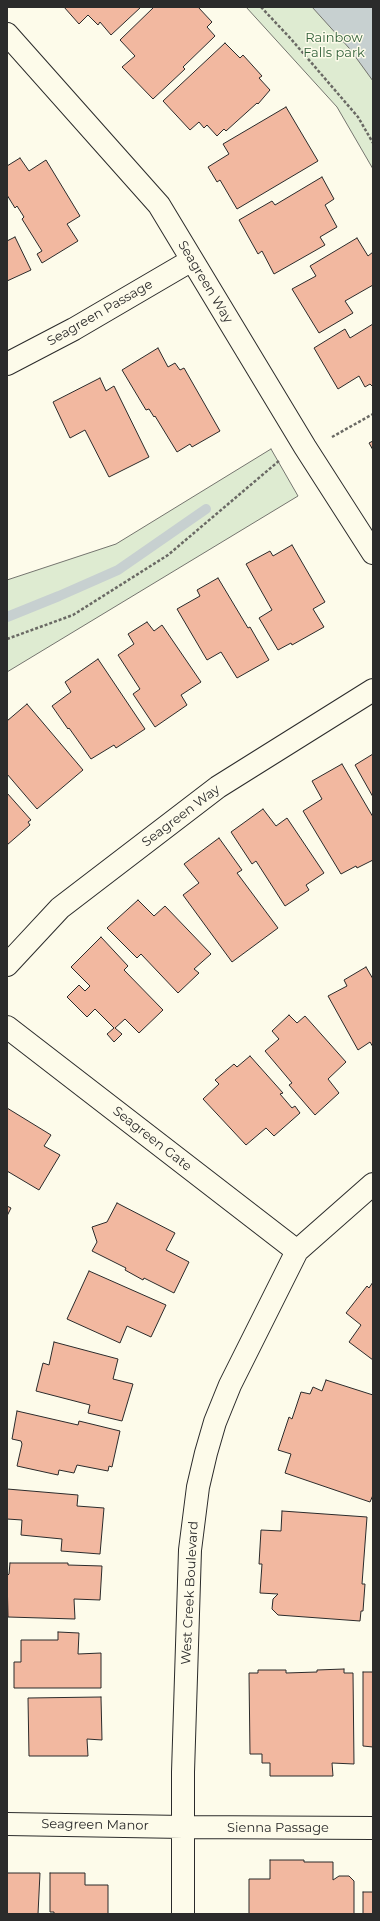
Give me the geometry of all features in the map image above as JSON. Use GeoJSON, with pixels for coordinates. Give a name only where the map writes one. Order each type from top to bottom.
{"type":"FeatureCollection","features":[{"type":"Feature","properties":{"kind":"street","name":"Seagreen Way"},"geometry":{"type":"LineString","coordinates":[[7,34],[159,205],[305,447],[373,553]]}},
{"type":"Feature","properties":{"kind":"street","name":"Seagreen Passage"},"geometry":{"type":"LineString","coordinates":[[7,364],[74,329],[192,260]]}},
{"type":"Feature","properties":{"kind":"street","name":"Seagreen Way"},"geometry":{"type":"LineString","coordinates":[[7,965],[60,908],[218,787],[373,690]]}},
{"type":"Feature","properties":{"kind":"street","name":"Seagreen Gate"},"geometry":{"type":"LineString","coordinates":[[7,1027],[297,1251]]}},
{"type":"Feature","properties":{"kind":"street","name":"West Creek Boulevard"},"geometry":{"type":"LineString","coordinates":[[183,1914],[186,1622],[190,1550],[198,1487],[215,1422],[230,1385],[297,1251],[373,1184]]}},
{"type":"Feature","properties":{"kind":"street","name":"Seagreen Manor"},"geometry":{"type":"LineString","coordinates":[[7,1824],[183,1827]]}},
{"type":"Feature","properties":{"kind":"street","name":"Sienna Passage"},"geometry":{"type":"LineString","coordinates":[[183,1827],[373,1828]]}},
{"type":"Feature","properties":{"kind":"path"},"geometry":{"type":"LineString","coordinates":[[261,7],[292,39],[358,117],[373,143]]}},
{"type":"Feature","properties":{"kind":"path"},"geometry":{"type":"LineString","coordinates":[[330,438],[373,414]]}},
{"type":"Feature","properties":{"kind":"path"},"geometry":{"type":"LineString","coordinates":[[7,639],[73,615],[168,555],[281,458]]}},
{"type":"Feature","properties":{"kind":"green space","name":"Rainbow Falls park"},"geometry":{"type":"Polygon","coordinates":[[[246,7],[373,7],[373,169],[337,107],[246,7]]]}},
{"type":"Feature","properties":{"kind":"green space"},"geometry":{"type":"Polygon","coordinates":[[[271,449],[298,496],[7,672],[7,580],[116,544],[271,449]]]}},
{"type":"Feature","properties":{"kind":"shaded area"},"geometry":{"type":"Polygon","coordinates":[[[312,7],[373,7],[373,81],[349,48],[312,7]]]}},
{"type":"Feature","properties":{"kind":"building"},"geometry":{"type":"Polygon","coordinates":[[[64,7],[141,7],[111,35],[100,22],[98,25],[88,15],[79,24],[64,7]]]}},
{"type":"Feature","properties":{"kind":"building"},"geometry":{"type":"Polygon","coordinates":[[[154,7],[198,7],[212,22],[207,27],[215,36],[183,67],[185,69],[153,99],[122,67],[135,56],[120,40],[154,7]]]}},
{"type":"Feature","properties":{"kind":"building"},"geometry":{"type":"Polygon","coordinates":[[[225,43],[240,58],[243,55],[262,76],[259,78],[270,90],[258,104],[257,103],[226,131],[224,129],[217,136],[207,125],[204,128],[199,122],[190,130],[163,101],[225,43]]]}},
{"type":"Feature","properties":{"kind":"building"},"geometry":{"type":"Polygon","coordinates":[[[286,107],[318,161],[237,209],[220,180],[217,182],[208,167],[229,154],[223,144],[286,107]]]}},
{"type":"Feature","properties":{"kind":"building"},"geometry":{"type":"Polygon","coordinates":[[[20,158],[29,171],[46,160],[80,216],[67,224],[78,241],[42,263],[37,254],[42,251],[22,219],[24,217],[17,206],[15,208],[7,195],[7,166],[20,158]]]}},
{"type":"Feature","properties":{"kind":"building"},"geometry":{"type":"Polygon","coordinates":[[[322,177],[334,199],[325,205],[337,227],[320,237],[325,245],[274,274],[262,251],[258,254],[239,220],[272,201],[275,205],[322,177]]]}},
{"type":"Feature","properties":{"kind":"building"},"geometry":{"type":"Polygon","coordinates":[[[15,237],[31,270],[7,281],[7,241],[15,237]]]}},
{"type":"Feature","properties":{"kind":"building"},"geometry":{"type":"Polygon","coordinates":[[[357,238],[368,256],[373,252],[373,285],[345,301],[353,313],[319,333],[292,289],[316,276],[310,266],[357,238]]]}},
{"type":"Feature","properties":{"kind":"building"},"geometry":{"type":"Polygon","coordinates":[[[373,324],[373,385],[372,386],[370,384],[365,387],[359,376],[338,389],[314,348],[345,329],[350,338],[373,324]]]}},
{"type":"Feature","properties":{"kind":"building"},"geometry":{"type":"Polygon","coordinates":[[[158,348],[168,367],[175,363],[180,370],[184,368],[220,431],[192,447],[190,444],[177,452],[155,416],[154,417],[149,409],[146,410],[122,370],[158,348]]]}},
{"type":"Feature","properties":{"kind":"building"},"geometry":{"type":"Polygon","coordinates":[[[100,378],[106,391],[114,386],[149,457],[109,477],[85,430],[70,438],[53,402],[100,378]]]}},
{"type":"Feature","properties":{"kind":"building"},"geometry":{"type":"Polygon","coordinates":[[[373,441],[373,450],[369,443],[373,441]]]}},
{"type":"Feature","properties":{"kind":"building"},"geometry":{"type":"Polygon","coordinates":[[[292,545],[325,602],[313,609],[324,627],[292,645],[291,643],[278,650],[259,618],[272,610],[246,564],[270,551],[273,556],[292,545]]]}},
{"type":"Feature","properties":{"kind":"building"},"geometry":{"type":"Polygon","coordinates":[[[218,578],[248,628],[250,627],[269,660],[237,678],[221,652],[207,660],[177,609],[200,596],[197,590],[218,578]]]}},
{"type":"Feature","properties":{"kind":"building"},"geometry":{"type":"Polygon","coordinates":[[[147,622],[154,631],[162,625],[201,682],[181,695],[187,705],[155,727],[133,694],[140,689],[118,655],[134,644],[128,634],[147,622]]]}},
{"type":"Feature","properties":{"kind":"building"},"geometry":{"type":"Polygon","coordinates":[[[98,659],[145,729],[116,748],[114,745],[91,759],[52,706],[71,692],[65,682],[98,659]]]}},
{"type":"Feature","properties":{"kind":"building"},"geometry":{"type":"Polygon","coordinates":[[[27,704],[83,770],[37,809],[7,774],[7,721],[27,704]]]}},
{"type":"Feature","properties":{"kind":"building"},"geometry":{"type":"Polygon","coordinates":[[[373,754],[373,797],[355,765],[373,754]]]}},
{"type":"Feature","properties":{"kind":"building"},"geometry":{"type":"Polygon","coordinates":[[[342,764],[373,817],[373,860],[357,868],[356,866],[341,874],[303,811],[322,799],[312,781],[342,764]]]}},
{"type":"Feature","properties":{"kind":"building"},"geometry":{"type":"Polygon","coordinates":[[[7,793],[31,820],[28,822],[30,825],[7,845],[7,793]]]}},
{"type":"Feature","properties":{"kind":"building"},"geometry":{"type":"Polygon","coordinates":[[[263,809],[276,826],[287,818],[324,873],[306,885],[309,890],[285,906],[256,861],[252,864],[231,832],[263,809]]]}},
{"type":"Feature","properties":{"kind":"building"},"geometry":{"type":"Polygon","coordinates":[[[219,838],[242,870],[237,873],[278,928],[232,962],[183,895],[199,883],[184,864],[219,838]]]}},
{"type":"Feature","properties":{"kind":"building"},"geometry":{"type":"Polygon","coordinates":[[[138,900],[154,916],[165,906],[211,954],[194,969],[199,973],[178,993],[141,954],[137,958],[107,928],[138,900]]]}},
{"type":"Feature","properties":{"kind":"building"},"geometry":{"type":"Polygon","coordinates":[[[101,937],[128,966],[124,970],[163,1010],[139,1033],[125,1019],[115,1028],[122,1034],[114,1042],[107,1034],[114,1028],[95,1009],[87,1017],[67,997],[79,985],[85,991],[90,986],[71,967],[101,937]]]}},
{"type":"Feature","properties":{"kind":"building"},"geometry":{"type":"Polygon","coordinates":[[[366,967],[373,979],[373,1047],[370,1042],[358,1050],[328,996],[347,986],[344,980],[366,967]]]}},
{"type":"Feature","properties":{"kind":"building"},"geometry":{"type":"Polygon","coordinates":[[[289,1015],[297,1023],[305,1016],[346,1062],[328,1079],[339,1093],[315,1115],[289,1085],[292,1083],[265,1051],[279,1039],[272,1031],[289,1015]]]}},
{"type":"Feature","properties":{"kind":"building"},"geometry":{"type":"Polygon","coordinates":[[[250,1056],[283,1093],[280,1094],[292,1108],[295,1106],[300,1113],[274,1136],[266,1128],[246,1145],[203,1099],[219,1084],[215,1080],[234,1064],[237,1067],[250,1056]]]}},
{"type":"Feature","properties":{"kind":"building"},"geometry":{"type":"Polygon","coordinates":[[[7,1108],[51,1135],[44,1146],[60,1155],[39,1190],[7,1171],[7,1108]]]}},
{"type":"Feature","properties":{"kind":"building"},"geometry":{"type":"Polygon","coordinates":[[[117,1203],[175,1233],[166,1250],[189,1262],[174,1293],[144,1278],[143,1280],[125,1270],[126,1268],[92,1251],[97,1242],[92,1227],[107,1222],[117,1203]]]}},
{"type":"Feature","properties":{"kind":"building"},"geometry":{"type":"Polygon","coordinates":[[[7,1206],[11,1208],[7,1216],[7,1206]]]}},
{"type":"Feature","properties":{"kind":"building"},"geometry":{"type":"Polygon","coordinates":[[[89,1271],[166,1305],[151,1337],[127,1326],[120,1343],[67,1319],[89,1271]]]}},
{"type":"Feature","properties":{"kind":"building"},"geometry":{"type":"Polygon","coordinates":[[[373,1282],[373,1360],[349,1342],[361,1325],[346,1313],[367,1286],[369,1288],[373,1282]]]}},
{"type":"Feature","properties":{"kind":"building"},"geometry":{"type":"Polygon","coordinates":[[[54,1342],[118,1359],[113,1379],[133,1384],[122,1421],[88,1413],[90,1405],[36,1391],[43,1363],[49,1365],[54,1342]]]}},
{"type":"Feature","properties":{"kind":"building"},"geometry":{"type":"Polygon","coordinates":[[[326,1380],[373,1395],[373,1495],[370,1502],[285,1473],[291,1454],[278,1450],[289,1417],[292,1419],[301,1392],[310,1394],[313,1387],[322,1391],[326,1380]]]}},
{"type":"Feature","properties":{"kind":"building"},"geometry":{"type":"Polygon","coordinates":[[[17,1411],[78,1425],[79,1421],[120,1431],[112,1467],[109,1466],[108,1471],[77,1465],[74,1473],[59,1470],[58,1475],[17,1466],[22,1444],[21,1441],[12,1439],[17,1411]]]}},
{"type":"Feature","properties":{"kind":"building"},"geometry":{"type":"Polygon","coordinates":[[[7,1489],[78,1495],[77,1506],[104,1508],[100,1554],[61,1551],[62,1539],[21,1535],[22,1520],[7,1519],[7,1489]]]}},
{"type":"Feature","properties":{"kind":"building"},"geometry":{"type":"Polygon","coordinates":[[[282,1511],[367,1517],[362,1584],[365,1584],[363,1611],[361,1611],[360,1621],[278,1615],[272,1609],[273,1599],[278,1594],[260,1593],[262,1564],[259,1564],[261,1530],[281,1531],[282,1511]]]}},
{"type":"Feature","properties":{"kind":"building"},"geometry":{"type":"Polygon","coordinates":[[[10,1563],[68,1563],[68,1565],[102,1566],[100,1600],[74,1599],[75,1619],[8,1617],[7,1576],[9,1574],[10,1563]]]}},
{"type":"Feature","properties":{"kind":"building"},"geometry":{"type":"Polygon","coordinates":[[[58,1632],[79,1633],[78,1654],[101,1653],[101,1688],[14,1688],[14,1662],[21,1662],[21,1640],[58,1640],[58,1632]]]}},
{"type":"Feature","properties":{"kind":"building"},"geometry":{"type":"Polygon","coordinates":[[[344,1669],[344,1673],[353,1673],[354,1764],[332,1763],[333,1776],[270,1776],[270,1763],[262,1763],[262,1754],[250,1754],[249,1673],[258,1673],[258,1670],[286,1670],[286,1673],[344,1669]]]}},
{"type":"Feature","properties":{"kind":"building"},"geometry":{"type":"Polygon","coordinates":[[[363,1672],[373,1672],[373,1747],[363,1746],[363,1672]]]}},
{"type":"Feature","properties":{"kind":"building"},"geometry":{"type":"Polygon","coordinates":[[[101,1697],[102,1740],[87,1739],[88,1756],[29,1756],[28,1698],[101,1697]]]}},
{"type":"Feature","properties":{"kind":"building"},"geometry":{"type":"Polygon","coordinates":[[[270,1860],[333,1862],[333,1880],[339,1876],[349,1876],[354,1881],[354,1914],[249,1914],[249,1879],[270,1879],[270,1860]]]}},
{"type":"Feature","properties":{"kind":"building"},"geometry":{"type":"Polygon","coordinates":[[[7,1873],[40,1873],[38,1914],[7,1914],[7,1873]]]}},
{"type":"Feature","properties":{"kind":"building"},"geometry":{"type":"Polygon","coordinates":[[[50,1873],[85,1873],[85,1885],[108,1885],[108,1914],[54,1914],[54,1912],[50,1912],[50,1873]]]}},
{"type":"Feature","properties":{"kind":"building"},"geometry":{"type":"Polygon","coordinates":[[[363,1892],[373,1892],[373,1914],[363,1914],[363,1892]]]}},
{"type":"Feature","properties":{"kind":"waterway"},"geometry":{"type":"LineString","coordinates":[[7,617],[118,570],[206,509]]}}]}
